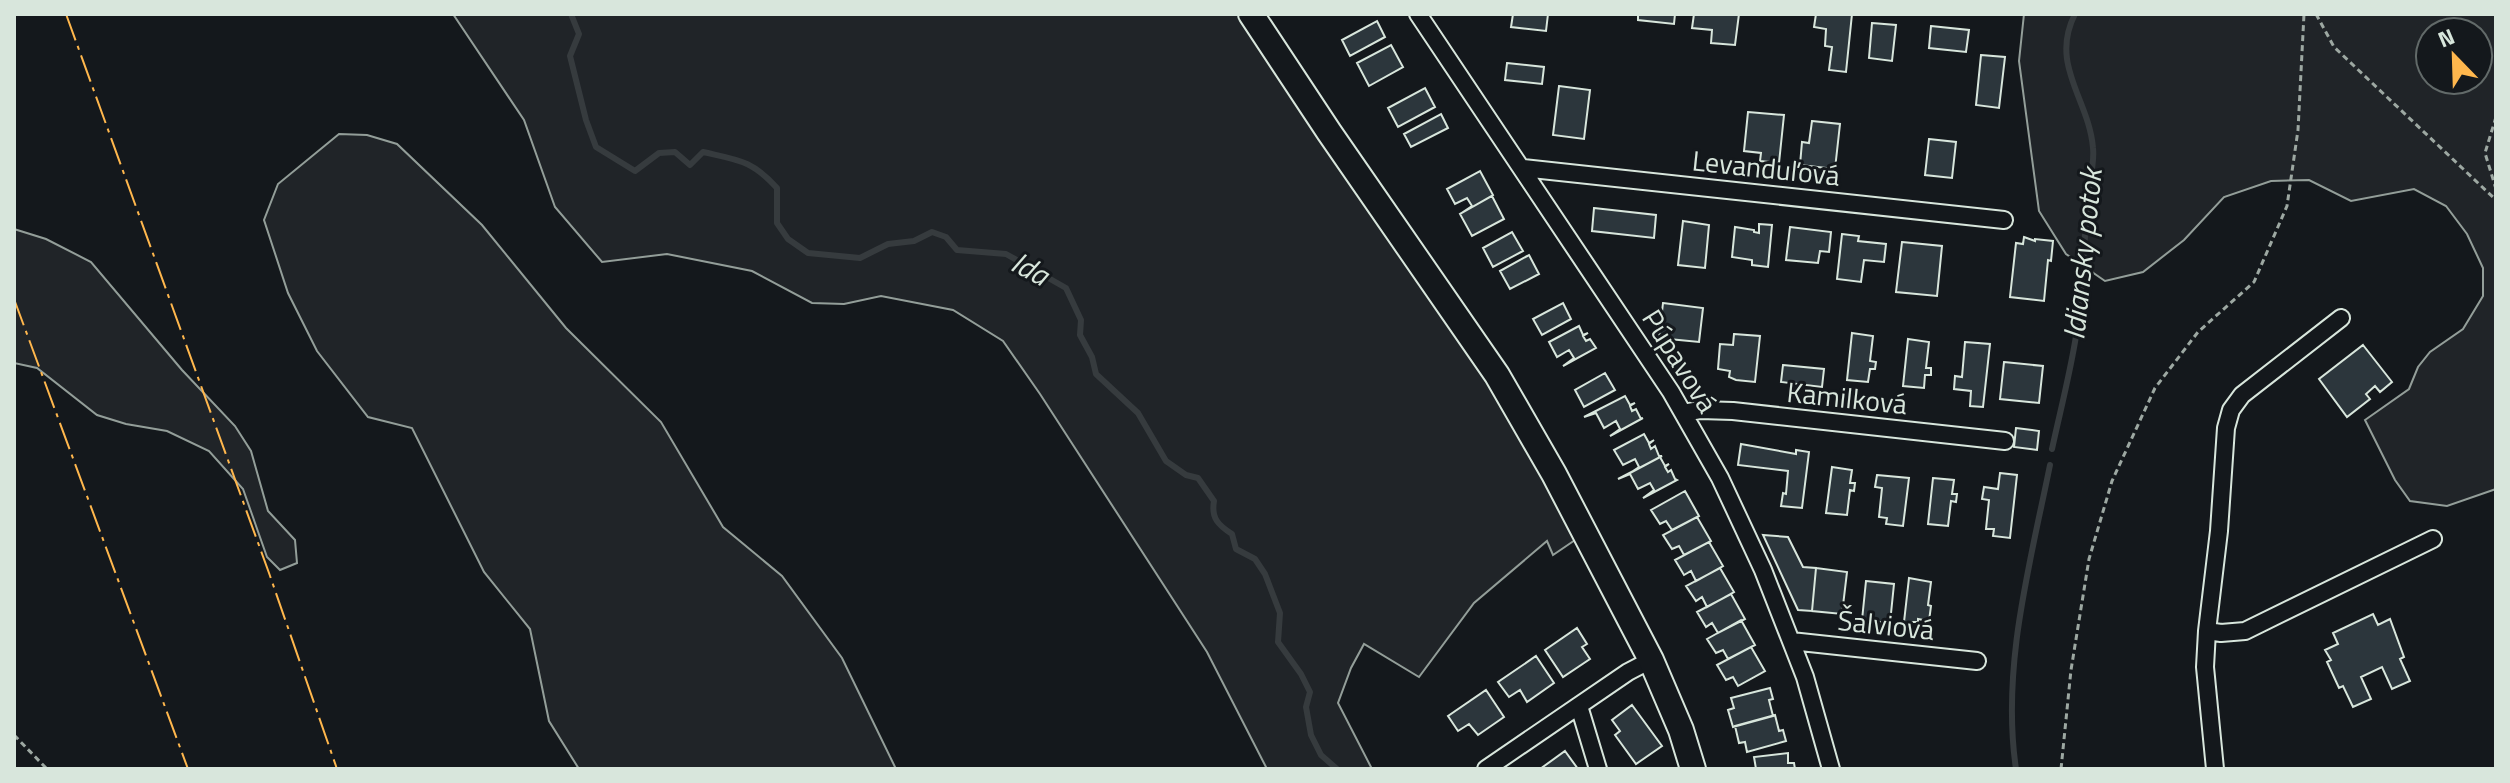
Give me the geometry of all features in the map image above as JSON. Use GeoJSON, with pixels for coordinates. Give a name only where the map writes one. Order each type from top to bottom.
{"type":"FeatureCollection","features":[{"type":"Feature","properties":{"kind":"street"},"geometry":{"type":"LineString","coordinates":[[1251,14],[1497,375],[1554,474],[1651,660],[1681,730],[1693,769]]}},
{"type":"Feature","properties":{"kind":"street","name":"Púpavová"},"geometry":{"type":"LineString","coordinates":[[1418,14],[1683,413],[1742,523],[1805,677],[1831,769]]}},
{"type":"Feature","properties":{"kind":"street","name":"Levanduľová"},"geometry":{"type":"LineString","coordinates":[[1523,168],[2004,220]]}},
{"type":"Feature","properties":{"kind":"street"},"geometry":{"type":"LineString","coordinates":[[2215,769],[2206,683],[2207,631],[2219,531],[2226,428],[2231,410],[2242,395],[2341,318]]}},
{"type":"Feature","properties":{"kind":"street","name":"Kamilková"},"geometry":{"type":"LineString","coordinates":[[1683,413],[1733,411],[2005,441]]}},
{"type":"Feature","properties":{"kind":"street"},"geometry":{"type":"LineString","coordinates":[[2207,631],[2245,631],[2433,539]]}},
{"type":"Feature","properties":{"kind":"street","name":"Šalviová"},"geometry":{"type":"LineString","coordinates":[[1791,641],[1977,661]]}},
{"type":"Feature","properties":{"kind":"street"},"geometry":{"type":"LineString","coordinates":[[1486,769],[1628,672],[1651,660]]}},
{"type":"Feature","properties":{"kind":"street"},"geometry":{"type":"LineString","coordinates":[[1579,706],[1598,769]]}},
{"type":"Feature","properties":{"kind":"path"},"geometry":{"type":"LineString","coordinates":[[2061,769],[2071,670],[2089,559],[2112,481],[2155,388],[2198,332],[2254,282],[2287,206],[2298,130],[2304,14]]}},
{"type":"Feature","properties":{"kind":"path"},"geometry":{"type":"LineString","coordinates":[[2316,14],[2334,47],[2496,200]]}},
{"type":"Feature","properties":{"kind":"path"},"geometry":{"type":"LineString","coordinates":[[2496,117],[2485,153],[2496,189]]}},
{"type":"Feature","properties":{"kind":"path"},"geometry":{"type":"LineString","coordinates":[[14,735],[47,769]]}},
{"type":"Feature","properties":{"kind":"shaded area"},"geometry":{"type":"Polygon","coordinates":[[[453,14],[1239,14],[1478,364],[1578,538],[1553,555],[1547,541],[1474,603],[1419,677],[1364,644],[1338,703],[1372,769],[1267,769],[1207,652],[1003,341],[953,310],[881,296],[844,304],[812,303],[752,271],[667,254],[602,262],[555,207],[524,120],[453,14]]]}},
{"type":"Feature","properties":{"kind":"shaded area"},"geometry":{"type":"Polygon","coordinates":[[[2024,14],[2496,14],[2496,489],[2447,506],[2410,501],[2395,480],[2365,420],[2409,389],[2418,367],[2430,352],[2463,329],[2483,296],[2483,268],[2467,234],[2446,206],[2414,189],[2351,201],[2309,180],[2271,181],[2224,197],[2184,240],[2143,272],[2105,281],[2066,254],[2039,211],[2019,61],[2024,14]]]}},
{"type":"Feature","properties":{"kind":"shaded area"},"geometry":{"type":"Polygon","coordinates":[[[339,134],[367,135],[397,144],[482,225],[566,328],[661,422],[723,527],[782,576],[842,658],[896,769],[579,769],[549,721],[530,629],[484,572],[412,428],[368,417],[317,351],[288,293],[264,220],[278,184],[339,134]]]}},
{"type":"Feature","properties":{"kind":"shaded area"},"geometry":{"type":"Polygon","coordinates":[[[14,229],[46,239],[91,262],[182,370],[235,426],[251,451],[268,511],[295,540],[297,563],[280,570],[267,557],[243,489],[209,451],[167,431],[97,415],[37,368],[14,363],[14,229]]]}},
{"type":"Feature","properties":{"kind":"building"},"geometry":{"type":"Polygon","coordinates":[[[1513,14],[1548,14],[1546,31],[1511,27],[1513,14]]]}},
{"type":"Feature","properties":{"kind":"building"},"geometry":{"type":"Polygon","coordinates":[[[1638,14],[1675,14],[1674,24],[1638,20],[1638,14]]]}},
{"type":"Feature","properties":{"kind":"building"},"geometry":{"type":"Polygon","coordinates":[[[1694,14],[1739,14],[1735,45],[1711,43],[1712,30],[1692,28],[1694,14]]]}},
{"type":"Feature","properties":{"kind":"building"},"geometry":{"type":"Polygon","coordinates":[[[1816,14],[1852,14],[1846,72],[1829,70],[1832,47],[1825,46],[1826,29],[1814,27],[1816,14]]]}},
{"type":"Feature","properties":{"kind":"building"},"geometry":{"type":"Polygon","coordinates":[[[1377,21],[1385,37],[1350,56],[1342,40],[1377,21]]]}},
{"type":"Feature","properties":{"kind":"building"},"geometry":{"type":"Polygon","coordinates":[[[1872,23],[1896,25],[1892,61],[1869,58],[1872,23]]]}},
{"type":"Feature","properties":{"kind":"building"},"geometry":{"type":"Polygon","coordinates":[[[1931,26],[1969,30],[1966,52],[1929,48],[1931,26]]]}},
{"type":"Feature","properties":{"kind":"building"},"geometry":{"type":"Polygon","coordinates":[[[1391,45],[1403,67],[1369,86],[1357,63],[1391,45]]]}},
{"type":"Feature","properties":{"kind":"building"},"geometry":{"type":"Polygon","coordinates":[[[1981,55],[2005,57],[1999,108],[1976,105],[1981,55]]]}},
{"type":"Feature","properties":{"kind":"building"},"geometry":{"type":"Polygon","coordinates":[[[1507,63],[1544,67],[1542,84],[1505,80],[1507,63]]]}},
{"type":"Feature","properties":{"kind":"building"},"geometry":{"type":"Polygon","coordinates":[[[1559,86],[1590,90],[1584,139],[1553,135],[1559,86]]]}},
{"type":"Feature","properties":{"kind":"building"},"geometry":{"type":"Polygon","coordinates":[[[1425,88],[1435,107],[1398,127],[1388,108],[1425,88]]]}},
{"type":"Feature","properties":{"kind":"building"},"geometry":{"type":"Polygon","coordinates":[[[1748,112],[1784,115],[1779,163],[1760,161],[1761,153],[1744,151],[1748,112]]]}},
{"type":"Feature","properties":{"kind":"building"},"geometry":{"type":"Polygon","coordinates":[[[1441,114],[1448,128],[1411,147],[1404,134],[1441,114]]]}},
{"type":"Feature","properties":{"kind":"building"},"geometry":{"type":"Polygon","coordinates":[[[1812,121],[1840,124],[1835,169],[1800,165],[1802,142],[1809,143],[1812,121]]]}},
{"type":"Feature","properties":{"kind":"building"},"geometry":{"type":"Polygon","coordinates":[[[1929,139],[1956,142],[1952,178],[1925,175],[1929,139]]]}},
{"type":"Feature","properties":{"kind":"building"},"geometry":{"type":"Polygon","coordinates":[[[1480,171],[1493,195],[1460,214],[1472,206],[1467,198],[1455,204],[1447,189],[1480,171]]]}},
{"type":"Feature","properties":{"kind":"building"},"geometry":{"type":"Polygon","coordinates":[[[1492,196],[1504,219],[1472,236],[1460,214],[1492,196]]]}},
{"type":"Feature","properties":{"kind":"building"},"geometry":{"type":"Polygon","coordinates":[[[1594,208],[1656,215],[1654,238],[1592,231],[1594,208]]]}},
{"type":"Feature","properties":{"kind":"building"},"geometry":{"type":"Polygon","coordinates":[[[1683,221],[1709,225],[1705,268],[1678,265],[1683,221]]]}},
{"type":"Feature","properties":{"kind":"building"},"geometry":{"type":"Polygon","coordinates":[[[1759,224],[1772,225],[1768,267],[1752,265],[1752,260],[1732,257],[1735,227],[1759,233],[1759,224]]]}},
{"type":"Feature","properties":{"kind":"building"},"geometry":{"type":"Polygon","coordinates":[[[1790,227],[1831,232],[1829,252],[1820,251],[1818,263],[1786,260],[1790,227]]]}},
{"type":"Feature","properties":{"kind":"building"},"geometry":{"type":"Polygon","coordinates":[[[1512,232],[1523,251],[1493,267],[1483,248],[1512,232]]]}},
{"type":"Feature","properties":{"kind":"building"},"geometry":{"type":"Polygon","coordinates":[[[1842,234],[1859,236],[1858,241],[1886,244],[1884,262],[1864,260],[1861,282],[1837,279],[1842,234]]]}},
{"type":"Feature","properties":{"kind":"building"},"geometry":{"type":"Polygon","coordinates":[[[2024,237],[2035,241],[2053,241],[2044,301],[2010,297],[2016,243],[2023,244],[2024,237]]]}},
{"type":"Feature","properties":{"kind":"building"},"geometry":{"type":"Polygon","coordinates":[[[1902,242],[1942,246],[1937,296],[1896,292],[1902,242]]]}},
{"type":"Feature","properties":{"kind":"building"},"geometry":{"type":"Polygon","coordinates":[[[1529,255],[1539,274],[1510,289],[1500,271],[1529,255]]]}},
{"type":"Feature","properties":{"kind":"building"},"geometry":{"type":"Polygon","coordinates":[[[1563,303],[1571,319],[1542,335],[1533,319],[1563,303]]]}},
{"type":"Feature","properties":{"kind":"building"},"geometry":{"type":"Polygon","coordinates":[[[1663,303],[1703,308],[1699,342],[1659,338],[1663,303]]]}},
{"type":"Feature","properties":{"kind":"building"},"geometry":{"type":"Polygon","coordinates":[[[1579,326],[1583,335],[1588,333],[1583,336],[1586,341],[1590,339],[1596,348],[1563,366],[1574,358],[1569,350],[1557,357],[1549,342],[1579,326]]]}},
{"type":"Feature","properties":{"kind":"building"},"geometry":{"type":"Polygon","coordinates":[[[1852,333],[1873,336],[1870,361],[1876,362],[1875,369],[1870,369],[1868,382],[1847,380],[1852,333]]]}},
{"type":"Feature","properties":{"kind":"building"},"geometry":{"type":"Polygon","coordinates":[[[1734,334],[1760,336],[1755,382],[1736,380],[1729,377],[1730,371],[1718,369],[1720,344],[1733,345],[1734,334]]]}},
{"type":"Feature","properties":{"kind":"building"},"geometry":{"type":"Polygon","coordinates":[[[1908,339],[1929,342],[1926,368],[1931,368],[1931,375],[1925,375],[1924,388],[1903,386],[1908,339]]]}},
{"type":"Feature","properties":{"kind":"building"},"geometry":{"type":"Polygon","coordinates":[[[1965,342],[1990,344],[1983,407],[1970,406],[1971,391],[1954,389],[1955,376],[1962,377],[1965,342]]]}},
{"type":"Feature","properties":{"kind":"building"},"geometry":{"type":"Polygon","coordinates":[[[2363,345],[2392,382],[2380,392],[2375,386],[2366,394],[2370,399],[2347,417],[2319,379],[2363,345]]]}},
{"type":"Feature","properties":{"kind":"building"},"geometry":{"type":"Polygon","coordinates":[[[2004,362],[2043,366],[2039,403],[2000,399],[2004,362]]]}},
{"type":"Feature","properties":{"kind":"building"},"geometry":{"type":"Polygon","coordinates":[[[1783,365],[1824,369],[1822,387],[1781,382],[1783,365]]]}},
{"type":"Feature","properties":{"kind":"building"},"geometry":{"type":"Polygon","coordinates":[[[1605,373],[1615,390],[1584,407],[1575,390],[1605,373]]]}},
{"type":"Feature","properties":{"kind":"building"},"geometry":{"type":"Polygon","coordinates":[[[1625,396],[1630,405],[1635,403],[1630,406],[1632,411],[1636,409],[1643,418],[1610,436],[1620,429],[1616,421],[1604,428],[1596,413],[1584,417],[1625,396]]]}},
{"type":"Feature","properties":{"kind":"building"},"geometry":{"type":"Polygon","coordinates":[[[2016,428],[2039,431],[2037,450],[2014,447],[2016,428]]]}},
{"type":"Feature","properties":{"kind":"building"},"geometry":{"type":"Polygon","coordinates":[[[1644,434],[1649,443],[1654,440],[1649,444],[1651,449],[1655,446],[1659,456],[1662,456],[1630,473],[1639,467],[1635,459],[1623,465],[1614,450],[1644,434]]]}},
{"type":"Feature","properties":{"kind":"building"},"geometry":{"type":"Polygon","coordinates":[[[1741,444],[1796,454],[1796,450],[1809,452],[1802,508],[1781,506],[1783,493],[1786,494],[1788,471],[1738,465],[1741,444]]]}},
{"type":"Feature","properties":{"kind":"building"},"geometry":{"type":"Polygon","coordinates":[[[1660,457],[1665,466],[1669,464],[1665,467],[1677,480],[1643,498],[1654,490],[1650,483],[1638,489],[1630,474],[1618,479],[1660,457]]]}},
{"type":"Feature","properties":{"kind":"building"},"geometry":{"type":"Polygon","coordinates":[[[1832,467],[1852,470],[1850,483],[1855,483],[1854,491],[1850,490],[1847,515],[1826,513],[1832,467]]]}},
{"type":"Feature","properties":{"kind":"building"},"geometry":{"type":"Polygon","coordinates":[[[2000,473],[2017,475],[2010,538],[1993,536],[1994,529],[1986,529],[1989,500],[1982,499],[1984,487],[1998,489],[2000,473]]]}},
{"type":"Feature","properties":{"kind":"building"},"geometry":{"type":"Polygon","coordinates":[[[1877,475],[1909,478],[1903,526],[1886,524],[1887,518],[1879,517],[1882,488],[1875,487],[1877,475]]]}},
{"type":"Feature","properties":{"kind":"building"},"geometry":{"type":"Polygon","coordinates":[[[1933,478],[1954,480],[1952,494],[1957,494],[1956,502],[1951,501],[1948,526],[1928,524],[1933,478]]]}},
{"type":"Feature","properties":{"kind":"building"},"geometry":{"type":"Polygon","coordinates":[[[1685,491],[1699,516],[1672,530],[1666,521],[1660,524],[1651,510],[1685,491]]]}},
{"type":"Feature","properties":{"kind":"building"},"geometry":{"type":"Polygon","coordinates":[[[1697,517],[1711,541],[1684,555],[1679,546],[1672,549],[1663,535],[1697,517]]]}},
{"type":"Feature","properties":{"kind":"building"},"geometry":{"type":"Polygon","coordinates":[[[1763,535],[1788,537],[1803,567],[1816,568],[1812,611],[1798,610],[1763,535]]]}},
{"type":"Feature","properties":{"kind":"building"},"geometry":{"type":"Polygon","coordinates":[[[1709,542],[1723,566],[1696,581],[1691,571],[1684,575],[1675,560],[1709,542]]]}},
{"type":"Feature","properties":{"kind":"building"},"geometry":{"type":"Polygon","coordinates":[[[1720,568],[1734,592],[1707,607],[1702,597],[1696,601],[1686,586],[1720,568]]]}},
{"type":"Feature","properties":{"kind":"building"},"geometry":{"type":"Polygon","coordinates":[[[1816,568],[1847,572],[1842,614],[1812,611],[1816,568]]]}},
{"type":"Feature","properties":{"kind":"building"},"geometry":{"type":"Polygon","coordinates":[[[1909,578],[1931,582],[1929,621],[1918,619],[1918,622],[1904,622],[1909,578]]]}},
{"type":"Feature","properties":{"kind":"building"},"geometry":{"type":"Polygon","coordinates":[[[1866,581],[1894,584],[1890,623],[1862,620],[1866,581]]]}},
{"type":"Feature","properties":{"kind":"building"},"geometry":{"type":"Polygon","coordinates":[[[1731,594],[1745,619],[1718,633],[1712,623],[1706,627],[1697,612],[1731,594]]]}},
{"type":"Feature","properties":{"kind":"building"},"geometry":{"type":"Polygon","coordinates":[[[2373,614],[2378,625],[2390,619],[2404,657],[2400,659],[2410,681],[2392,689],[2382,667],[2361,677],[2371,699],[2353,707],[2343,686],[2339,688],[2325,650],[2338,644],[2333,633],[2373,614]]]}},
{"type":"Feature","properties":{"kind":"building"},"geometry":{"type":"Polygon","coordinates":[[[1741,620],[1755,645],[1728,659],[1723,650],[1716,653],[1707,639],[1741,620]]]}},
{"type":"Feature","properties":{"kind":"building"},"geometry":{"type":"Polygon","coordinates":[[[1577,628],[1587,644],[1582,647],[1590,659],[1563,677],[1545,650],[1577,628]]]}},
{"type":"Feature","properties":{"kind":"building"},"geometry":{"type":"Polygon","coordinates":[[[1751,647],[1765,671],[1738,686],[1733,677],[1726,680],[1717,665],[1751,647]]]}},
{"type":"Feature","properties":{"kind":"building"},"geometry":{"type":"Polygon","coordinates":[[[1536,656],[1554,683],[1527,702],[1520,690],[1509,697],[1498,682],[1536,656]]]}},
{"type":"Feature","properties":{"kind":"building"},"geometry":{"type":"Polygon","coordinates":[[[1770,688],[1773,716],[1733,727],[1728,710],[1734,708],[1731,698],[1770,688]]]}},
{"type":"Feature","properties":{"kind":"building"},"geometry":{"type":"Polygon","coordinates":[[[1486,690],[1504,717],[1478,735],[1469,724],[1458,731],[1448,716],[1486,690]]]}},
{"type":"Feature","properties":{"kind":"building"},"geometry":{"type":"Polygon","coordinates":[[[1632,705],[1662,746],[1636,764],[1615,735],[1620,731],[1612,720],[1632,705]]]}},
{"type":"Feature","properties":{"kind":"building"},"geometry":{"type":"Polygon","coordinates":[[[1775,715],[1779,731],[1783,730],[1786,741],[1747,752],[1745,742],[1739,743],[1735,726],[1775,715]]]}},
{"type":"Feature","properties":{"kind":"building"},"geometry":{"type":"Polygon","coordinates":[[[1565,751],[1578,769],[1540,769],[1565,751]]]}},
{"type":"Feature","properties":{"kind":"building"},"geometry":{"type":"Polygon","coordinates":[[[1788,753],[1788,763],[1794,763],[1795,769],[1756,769],[1754,757],[1788,753]]]}},
{"type":"Feature","properties":{"kind":"waterway","name":"Ida"},"geometry":{"type":"LineString","coordinates":[[571,14],[579,34],[570,56],[596,147],[635,171],[659,153],[675,152],[690,165],[703,152],[735,160],[752,166],[777,188],[777,223],[788,239],[808,253],[860,258],[888,244],[914,241],[932,232],[946,237],[957,250],[1006,254],[1066,288],[1081,320],[1080,335],[1092,357],[1096,374],[1138,413],[1166,461],[1186,475],[1198,478],[1214,501],[1217,520],[1232,534],[1236,549],[1255,559],[1265,574],[1280,613],[1278,642],[1310,692],[1306,707],[1311,735],[1321,755],[1337,769]]}},
{"type":"Feature","properties":{"kind":"waterway","name":"Idiansky potok"},"geometry":{"type":"LineString","coordinates":[[2052,449],[2076,336],[2093,161],[2090,130],[2068,66],[2066,50],[2068,32],[2075,14]]}},
{"type":"Feature","properties":{"kind":"waterway","name":"Idiansky potok"},"geometry":{"type":"LineString","coordinates":[[2016,769],[2012,731],[2015,655],[2026,578],[2050,465]]}},
{"type":"Feature","properties":{"kind":"power"},"geometry":{"type":"LineString","coordinates":[[66,14],[337,769]]}},
{"type":"Feature","properties":{"kind":"power"},"geometry":{"type":"LineString","coordinates":[[14,299],[188,769]]}}]}
